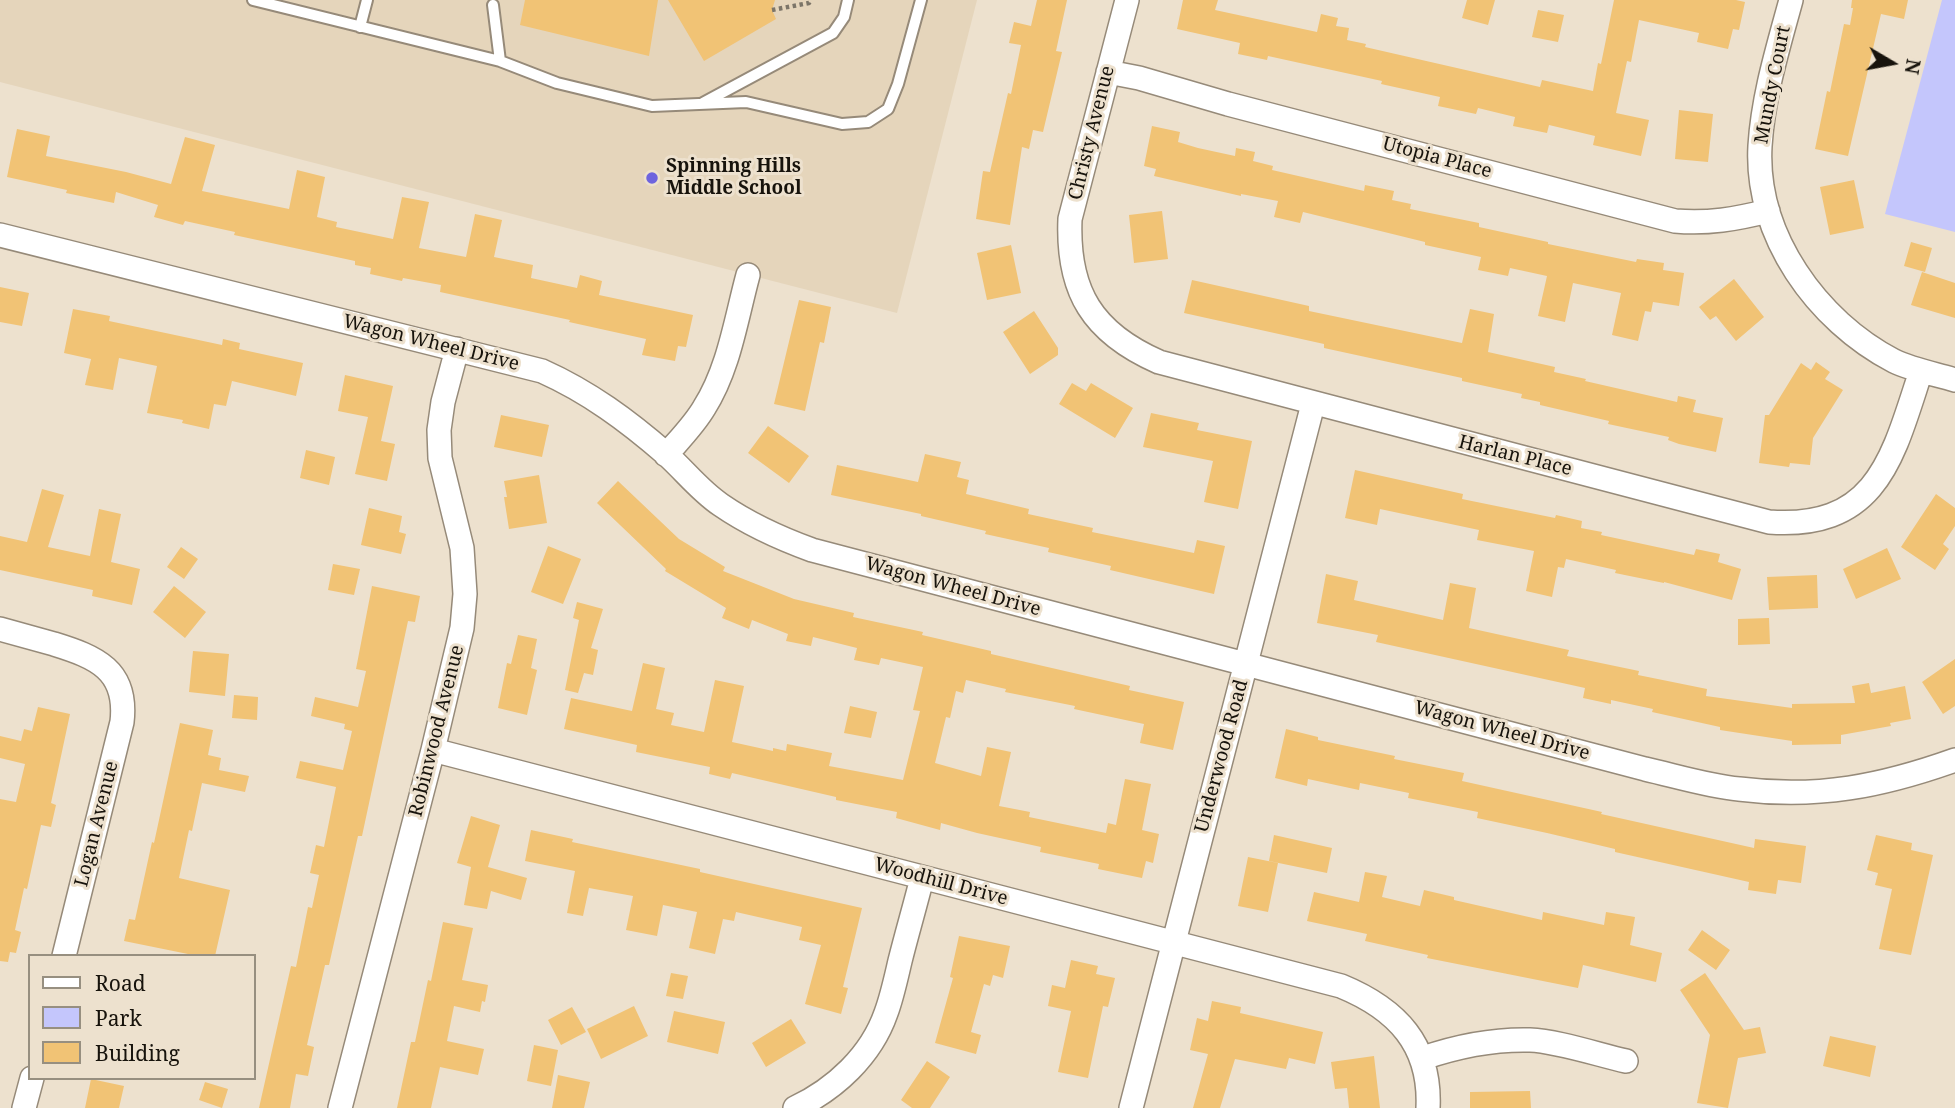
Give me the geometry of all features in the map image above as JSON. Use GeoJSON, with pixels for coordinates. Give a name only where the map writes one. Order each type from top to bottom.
{"type":"FeatureCollection","features":[{"type":"Feature","properties":{"kind":"street","name":"Christy Avenue"},"geometry":{"type":"LineString","coordinates":[[1072,268],[1070,219],[1126,0]]}},
{"type":"Feature","properties":{"kind":"street","name":"Mundy Court"},"geometry":{"type":"LineString","coordinates":[[1791,0],[1763,118],[1760,149],[1768,211],[1781,244],[1823,307],[1843,327],[1897,362],[1955,380]]}},
{"type":"Feature","properties":{"kind":"street","name":"Utopia Place"},"geometry":{"type":"LineString","coordinates":[[1108,72],[1675,221],[1729,221],[1768,211]]}},
{"type":"Feature","properties":{"kind":"street","name":"Wagon Wheel Drive"},"geometry":{"type":"LineString","coordinates":[[0,235],[542,371],[578,387],[619,416],[719,503],[748,523],[812,550],[1645,769],[1736,789],[1820,793],[1866,787],[1908,777],[1955,760]]}},
{"type":"Feature","properties":{"kind":"street","name":"Harlan Place"},"geometry":{"type":"LineString","coordinates":[[1072,268],[1097,319],[1113,337],[1135,352],[1159,362],[1769,522],[1792,523],[1836,513],[1854,503],[1877,481],[1897,444],[1921,371]]}},
{"type":"Feature","properties":{"kind":"street"},"geometry":{"type":"LineString","coordinates":[[666,455],[704,409],[716,384],[748,275]]}},
{"type":"Feature","properties":{"kind":"street","name":"Robinwood Avenue"},"geometry":{"type":"LineString","coordinates":[[340,1108],[459,646],[465,594],[462,548],[440,458],[439,430],[443,402],[457,349]]}},
{"type":"Feature","properties":{"kind":"street","name":"Underwood Road"},"geometry":{"type":"LineString","coordinates":[[1130,1108],[1313,404]]}},
{"type":"Feature","properties":{"kind":"street","name":"Logan Avenue"},"geometry":{"type":"LineString","coordinates":[[0,629],[88,655],[102,663],[113,675],[121,691],[124,710],[122,722],[64,954]]}},
{"type":"Feature","properties":{"kind":"street","name":"Woodhill Drive"},"geometry":{"type":"LineString","coordinates":[[433,750],[1341,986],[1376,1004],[1396,1021],[1415,1042],[1423,1058]]}},
{"type":"Feature","properties":{"kind":"street"},"geometry":{"type":"LineString","coordinates":[[795,1108],[842,1078],[876,1037],[886,1014],[922,878]]}},
{"type":"Feature","properties":{"kind":"street"},"geometry":{"type":"LineString","coordinates":[[1428,1108],[1423,1058],[1454,1048],[1486,1042],[1532,1040],[1626,1061]]}},
{"type":"Feature","properties":{"kind":"street"},"geometry":{"type":"LineString","coordinates":[[24,1108],[31,1080]]}},
{"type":"Feature","properties":{"kind":"lane"},"geometry":{"type":"LineString","coordinates":[[253,0],[500,61],[557,83],[652,106],[746,102],[842,124],[868,122],[888,109],[898,84],[920,0]]}},
{"type":"Feature","properties":{"kind":"lane"},"geometry":{"type":"LineString","coordinates":[[303,12],[306,0]]}},
{"type":"Feature","properties":{"kind":"lane"},"geometry":{"type":"LineString","coordinates":[[360,27],[367,0]]}},
{"type":"Feature","properties":{"kind":"lane"},"geometry":{"type":"LineString","coordinates":[[701,104],[833,33],[844,17],[848,0]]}},
{"type":"Feature","properties":{"kind":"lane"},"geometry":{"type":"LineString","coordinates":[[493,5],[500,61]]}},
{"type":"Feature","properties":{"kind":"path"},"geometry":{"type":"LineString","coordinates":[[772,10],[809,3],[810,0]]}},
{"type":"Feature","properties":{"kind":"shaded area","name":"Spinning Hills Middle School"},"geometry":{"type":"Polygon","coordinates":[[[0,0],[977,0],[897,313],[0,82],[0,0]]]}},
{"type":"Feature","properties":{"kind":"green space"},"geometry":{"type":"Polygon","coordinates":[[[1942,0],[1955,0],[1955,232],[1885,214],[1942,0]]]}},
{"type":"Feature","properties":{"kind":"building"},"geometry":{"type":"Polygon","coordinates":[[[525,0],[658,0],[649,56],[520,25],[525,0]]]}},
{"type":"Feature","properties":{"kind":"building"},"geometry":{"type":"Polygon","coordinates":[[[668,0],[775,0],[772,10],[776,19],[704,61],[668,0]]]}},
{"type":"Feature","properties":{"kind":"building"},"geometry":{"type":"Polygon","coordinates":[[[1037,0],[1067,0],[1056,51],[1062,52],[1043,132],[1033,130],[1029,149],[1022,147],[1010,225],[976,219],[983,171],[990,172],[1021,45],[1009,43],[1014,22],[1031,26],[1037,0]]]}},
{"type":"Feature","properties":{"kind":"building"},"geometry":{"type":"Polygon","coordinates":[[[1183,0],[1218,0],[1215,10],[1317,32],[1321,14],[1338,18],[1336,26],[1349,28],[1347,40],[1366,44],[1365,47],[1540,87],[1542,80],[1593,91],[1614,0],[1745,2],[1739,30],[1733,29],[1728,49],[1697,42],[1699,33],[1639,20],[1631,62],[1627,61],[1616,113],[1649,120],[1641,156],[1593,145],[1595,136],[1549,125],[1547,133],[1513,126],[1515,117],[1478,108],[1476,114],[1438,106],[1440,97],[1381,84],[1382,81],[1268,56],[1267,60],[1238,54],[1240,43],[1177,29],[1183,0]]]}},
{"type":"Feature","properties":{"kind":"building"},"geometry":{"type":"Polygon","coordinates":[[[1467,0],[1495,0],[1488,25],[1462,18],[1467,0]]]}},
{"type":"Feature","properties":{"kind":"building"},"geometry":{"type":"Polygon","coordinates":[[[1852,0],[1908,0],[1904,19],[1881,14],[1848,156],[1815,149],[1844,24],[1850,25],[1852,0]]]}},
{"type":"Feature","properties":{"kind":"building"},"geometry":{"type":"Polygon","coordinates":[[[1538,10],[1564,15],[1558,42],[1532,37],[1538,10]]]}},
{"type":"Feature","properties":{"kind":"building"},"geometry":{"type":"Polygon","coordinates":[[[1679,110],[1713,114],[1708,162],[1675,159],[1679,110]]]}},
{"type":"Feature","properties":{"kind":"building"},"geometry":{"type":"Polygon","coordinates":[[[1152,126],[1180,132],[1178,142],[1198,148],[1235,156],[1236,148],[1255,152],[1253,161],[1273,166],[1272,170],[1364,191],[1365,185],[1394,191],[1392,200],[1411,204],[1410,209],[1479,223],[1479,227],[1548,244],[1636,262],[1637,259],[1664,263],[1663,270],[1684,273],[1679,306],[1653,302],[1651,312],[1645,311],[1638,341],[1612,335],[1621,293],[1573,283],[1565,322],[1538,316],[1547,276],[1510,268],[1508,276],[1478,270],[1481,257],[1303,212],[1300,223],[1274,217],[1278,201],[1241,196],[1154,176],[1156,169],[1144,166],[1152,126]]]}},
{"type":"Feature","properties":{"kind":"building"},"geometry":{"type":"Polygon","coordinates":[[[17,129],[50,136],[46,156],[171,184],[185,137],[215,145],[202,191],[289,209],[297,170],[325,177],[317,217],[337,222],[336,227],[393,239],[402,197],[429,202],[419,248],[466,257],[475,214],[502,220],[494,257],[533,265],[531,278],[577,288],[580,275],[602,281],[599,295],[693,315],[686,347],[678,346],[675,361],[642,355],[646,339],[440,292],[441,285],[370,274],[371,268],[355,265],[355,261],[234,235],[235,232],[185,221],[183,225],[154,217],[158,205],[116,192],[114,203],[7,177],[17,129]]]}},
{"type":"Feature","properties":{"kind":"building"},"geometry":{"type":"Polygon","coordinates":[[[1854,180],[1864,228],[1830,235],[1820,187],[1854,180]]]}},
{"type":"Feature","properties":{"kind":"building"},"geometry":{"type":"Polygon","coordinates":[[[1162,211],[1168,259],[1134,263],[1129,215],[1162,211]]]}},
{"type":"Feature","properties":{"kind":"building"},"geometry":{"type":"Polygon","coordinates":[[[1911,242],[1932,248],[1925,272],[1904,266],[1911,242]]]}},
{"type":"Feature","properties":{"kind":"building"},"geometry":{"type":"Polygon","coordinates":[[[1011,245],[1021,293],[987,300],[977,253],[1011,245]]]}},
{"type":"Feature","properties":{"kind":"building"},"geometry":{"type":"Polygon","coordinates":[[[1922,272],[1955,283],[1955,318],[1911,305],[1922,272]]]}},
{"type":"Feature","properties":{"kind":"building"},"geometry":{"type":"Polygon","coordinates":[[[1734,279],[1764,317],[1736,341],[1716,316],[1710,320],[1699,307],[1734,279]]]}},
{"type":"Feature","properties":{"kind":"building"},"geometry":{"type":"Polygon","coordinates":[[[1192,280],[1309,306],[1309,311],[1462,343],[1470,309],[1494,314],[1488,352],[1555,367],[1554,372],[1586,379],[1585,381],[1677,402],[1678,396],[1696,400],[1693,412],[1723,418],[1716,452],[1679,444],[1668,440],[1669,437],[1540,405],[1540,402],[1521,398],[1522,394],[1462,381],[1462,378],[1324,348],[1324,344],[1184,313],[1192,280]]]}},
{"type":"Feature","properties":{"kind":"building"},"geometry":{"type":"Polygon","coordinates":[[[0,287],[29,293],[22,326],[0,322],[0,287]]]}},
{"type":"Feature","properties":{"kind":"building"},"geometry":{"type":"Polygon","coordinates":[[[799,300],[831,307],[824,343],[820,342],[805,411],[774,404],[799,300]]]}},
{"type":"Feature","properties":{"kind":"building"},"geometry":{"type":"Polygon","coordinates":[[[73,309],[110,316],[109,321],[222,345],[223,339],[240,343],[239,349],[303,363],[296,396],[232,381],[226,406],[214,404],[209,429],[182,423],[183,420],[147,413],[157,366],[119,358],[113,390],[85,385],[91,359],[64,353],[73,309]]]}},
{"type":"Feature","properties":{"kind":"building"},"geometry":{"type":"Polygon","coordinates":[[[1034,311],[1058,348],[1058,355],[1030,374],[1003,332],[1034,311]]]}},
{"type":"Feature","properties":{"kind":"building"},"geometry":{"type":"Polygon","coordinates":[[[1816,362],[1830,372],[1825,379],[1843,390],[1813,438],[1810,465],[1790,463],[1789,467],[1759,463],[1765,415],[1769,415],[1801,363],[1811,370],[1816,362]]]}},
{"type":"Feature","properties":{"kind":"building"},"geometry":{"type":"Polygon","coordinates":[[[345,375],[393,386],[381,441],[395,444],[387,481],[355,474],[368,417],[338,411],[345,375]]]}},
{"type":"Feature","properties":{"kind":"building"},"geometry":{"type":"Polygon","coordinates":[[[1072,383],[1086,391],[1091,383],[1133,408],[1115,438],[1059,404],[1072,383]]]}},
{"type":"Feature","properties":{"kind":"building"},"geometry":{"type":"Polygon","coordinates":[[[1151,413],[1199,423],[1197,430],[1252,441],[1238,509],[1204,502],[1213,461],[1143,447],[1151,413]]]}},
{"type":"Feature","properties":{"kind":"building"},"geometry":{"type":"Polygon","coordinates":[[[501,415],[549,425],[542,457],[494,447],[501,415]]]}},
{"type":"Feature","properties":{"kind":"building"},"geometry":{"type":"Polygon","coordinates":[[[768,426],[809,456],[789,483],[748,453],[768,426]]]}},
{"type":"Feature","properties":{"kind":"building"},"geometry":{"type":"Polygon","coordinates":[[[306,450],[335,457],[329,485],[300,478],[306,450]]]}},
{"type":"Feature","properties":{"kind":"building"},"geometry":{"type":"Polygon","coordinates":[[[925,454],[961,462],[957,477],[969,480],[966,494],[1029,509],[1028,514],[1093,528],[1092,532],[1194,553],[1197,540],[1225,546],[1214,594],[1110,570],[1111,566],[1048,552],[1049,548],[985,534],[986,531],[921,514],[831,495],[837,465],[918,482],[925,454]]]}},
{"type":"Feature","properties":{"kind":"building"},"geometry":{"type":"Polygon","coordinates":[[[1355,470],[1463,494],[1462,499],[1582,521],[1581,528],[1602,532],[1601,535],[1694,555],[1696,549],[1720,554],[1718,562],[1741,569],[1732,600],[1566,559],[1564,568],[1558,567],[1552,597],[1526,591],[1534,551],[1477,540],[1479,530],[1380,509],[1377,525],[1345,518],[1355,470]]]}},
{"type":"Feature","properties":{"kind":"building"},"geometry":{"type":"Polygon","coordinates":[[[539,475],[547,523],[509,529],[504,481],[539,475]]]}},
{"type":"Feature","properties":{"kind":"building"},"geometry":{"type":"Polygon","coordinates":[[[618,481],[679,539],[725,567],[723,571],[794,599],[854,613],[853,617],[923,632],[922,635],[991,651],[991,654],[1130,686],[1129,690],[1184,702],[1173,750],[1140,743],[1144,724],[1005,692],[1006,689],[966,680],[963,693],[956,691],[950,718],[946,717],[935,763],[981,776],[987,747],[1011,752],[999,806],[1030,812],[1029,817],[1106,833],[1108,823],[1116,825],[1125,779],[1151,784],[1142,830],[1159,834],[1153,863],[1146,861],[1142,878],[1098,869],[1099,864],[1040,852],[1041,847],[941,823],[940,830],[896,818],[897,812],[836,800],[836,797],[732,773],[730,779],[709,774],[710,767],[636,752],[637,745],[564,729],[571,698],[632,711],[643,663],[665,668],[656,709],[674,713],[671,725],[704,732],[715,680],[744,686],[732,742],[773,751],[773,748],[786,751],[787,744],[832,753],[829,766],[903,780],[920,711],[913,710],[923,667],[881,658],[879,665],[854,660],[857,648],[813,637],[811,646],[786,641],[788,634],[752,620],[749,629],[722,618],[726,608],[665,571],[666,569],[597,503],[618,481]]]}},
{"type":"Feature","properties":{"kind":"building"},"geometry":{"type":"Polygon","coordinates":[[[42,489],[64,495],[48,547],[90,556],[99,509],[121,514],[111,562],[140,569],[132,605],[92,596],[93,590],[0,570],[0,536],[27,542],[42,489]]]}},
{"type":"Feature","properties":{"kind":"building"},"geometry":{"type":"Polygon","coordinates":[[[1936,494],[1955,508],[1955,526],[1943,544],[1949,549],[1935,570],[1901,547],[1936,494]]]}},
{"type":"Feature","properties":{"kind":"building"},"geometry":{"type":"Polygon","coordinates":[[[369,508],[402,516],[399,532],[406,534],[401,554],[361,545],[369,508]]]}},
{"type":"Feature","properties":{"kind":"building"},"geometry":{"type":"Polygon","coordinates":[[[548,546],[581,559],[563,604],[531,592],[548,546]]]}},
{"type":"Feature","properties":{"kind":"building"},"geometry":{"type":"Polygon","coordinates":[[[181,547],[198,559],[184,579],[167,567],[181,547]]]}},
{"type":"Feature","properties":{"kind":"building"},"geometry":{"type":"Polygon","coordinates":[[[1887,548],[1901,579],[1856,599],[1843,569],[1887,548]]]}},
{"type":"Feature","properties":{"kind":"building"},"geometry":{"type":"Polygon","coordinates":[[[333,564],[360,569],[354,595],[328,590],[333,564]]]}},
{"type":"Feature","properties":{"kind":"building"},"geometry":{"type":"Polygon","coordinates":[[[1326,574],[1358,581],[1354,600],[1443,620],[1450,583],[1476,588],[1469,628],[1569,650],[1567,656],[1639,671],[1638,675],[1707,689],[1706,696],[1792,708],[1792,704],[1855,703],[1852,686],[1869,683],[1871,693],[1905,686],[1911,719],[1890,723],[1891,726],[1841,735],[1841,744],[1792,745],[1792,741],[1720,730],[1720,727],[1652,712],[1653,709],[1611,700],[1611,704],[1583,698],[1585,688],[1376,642],[1378,635],[1317,623],[1326,574]]]}},
{"type":"Feature","properties":{"kind":"building"},"geometry":{"type":"Polygon","coordinates":[[[1817,575],[1818,608],[1769,610],[1767,577],[1817,575]]]}},
{"type":"Feature","properties":{"kind":"building"},"geometry":{"type":"Polygon","coordinates":[[[174,586],[206,612],[185,638],[153,612],[174,586]]]}},
{"type":"Feature","properties":{"kind":"building"},"geometry":{"type":"Polygon","coordinates":[[[372,586],[420,596],[415,622],[408,621],[362,836],[358,836],[329,965],[325,965],[307,1045],[314,1047],[308,1076],[296,1074],[290,1108],[259,1108],[291,966],[296,967],[308,907],[312,908],[319,875],[310,873],[316,845],[324,847],[336,787],[296,778],[300,761],[343,770],[352,731],[344,729],[345,724],[311,716],[315,697],[358,707],[366,671],[356,669],[372,586]]]}},
{"type":"Feature","properties":{"kind":"building"},"geometry":{"type":"Polygon","coordinates":[[[577,602],[603,609],[591,648],[598,650],[593,675],[584,673],[578,693],[565,690],[579,620],[573,618],[577,602]]]}},
{"type":"Feature","properties":{"kind":"building"},"geometry":{"type":"Polygon","coordinates":[[[1769,618],[1770,644],[1738,645],[1738,619],[1769,618]]]}},
{"type":"Feature","properties":{"kind":"building"},"geometry":{"type":"Polygon","coordinates":[[[518,635],[537,639],[531,668],[537,670],[527,715],[498,708],[507,663],[511,664],[518,635]]]}},
{"type":"Feature","properties":{"kind":"building"},"geometry":{"type":"Polygon","coordinates":[[[193,651],[229,654],[225,696],[189,692],[193,651]]]}},
{"type":"Feature","properties":{"kind":"building"},"geometry":{"type":"Polygon","coordinates":[[[1955,659],[1955,706],[1943,714],[1922,682],[1955,659]]]}},
{"type":"Feature","properties":{"kind":"building"},"geometry":{"type":"Polygon","coordinates":[[[234,695],[258,697],[257,720],[232,718],[234,695]]]}},
{"type":"Feature","properties":{"kind":"building"},"geometry":{"type":"Polygon","coordinates":[[[850,706],[877,712],[871,738],[844,733],[850,706]]]}},
{"type":"Feature","properties":{"kind":"building"},"geometry":{"type":"Polygon","coordinates":[[[38,707],[70,714],[51,803],[56,805],[51,827],[41,825],[27,889],[24,888],[15,930],[21,932],[16,953],[10,952],[8,962],[0,961],[0,799],[16,802],[25,764],[0,758],[0,736],[21,741],[24,729],[32,731],[38,707]]]}},
{"type":"Feature","properties":{"kind":"building"},"geometry":{"type":"Polygon","coordinates":[[[180,723],[213,730],[208,755],[221,758],[219,770],[249,776],[245,792],[202,783],[179,878],[230,890],[215,954],[188,954],[124,941],[129,919],[135,920],[152,842],[154,843],[180,723]]]}},
{"type":"Feature","properties":{"kind":"building"},"geometry":{"type":"Polygon","coordinates":[[[1286,729],[1318,737],[1318,740],[1395,756],[1394,759],[1464,773],[1462,781],[1602,812],[1601,814],[1754,848],[1755,839],[1806,846],[1801,883],[1778,880],[1776,894],[1748,890],[1749,882],[1477,818],[1478,812],[1408,798],[1409,793],[1360,783],[1359,790],[1308,779],[1307,786],[1275,778],[1286,729]]]}},
{"type":"Feature","properties":{"kind":"building"},"geometry":{"type":"Polygon","coordinates":[[[471,816],[500,825],[488,867],[527,878],[521,900],[491,891],[487,909],[464,905],[471,867],[457,863],[471,816]]]}},
{"type":"Feature","properties":{"kind":"building"},"geometry":{"type":"Polygon","coordinates":[[[531,830],[573,839],[572,842],[862,908],[843,987],[848,988],[841,1014],[805,1004],[821,945],[799,940],[802,927],[736,912],[734,921],[723,919],[715,954],[689,948],[697,912],[663,905],[657,936],[626,930],[633,896],[589,888],[583,916],[567,913],[575,871],[525,861],[531,830]]]}},
{"type":"Feature","properties":{"kind":"building"},"geometry":{"type":"Polygon","coordinates":[[[1274,835],[1332,848],[1327,873],[1269,861],[1274,835]]]}},
{"type":"Feature","properties":{"kind":"building"},"geometry":{"type":"Polygon","coordinates":[[[1876,835],[1912,843],[1911,850],[1933,855],[1911,955],[1879,949],[1892,889],[1875,885],[1878,873],[1867,870],[1876,835]]]}},
{"type":"Feature","properties":{"kind":"building"},"geometry":{"type":"Polygon","coordinates":[[[1248,857],[1278,863],[1268,912],[1238,906],[1248,857]]]}},
{"type":"Feature","properties":{"kind":"building"},"geometry":{"type":"Polygon","coordinates":[[[1365,872],[1387,876],[1382,897],[1420,906],[1424,890],[1454,897],[1454,900],[1542,920],[1543,912],[1604,925],[1606,912],[1635,917],[1630,945],[1662,953],[1656,982],[1583,965],[1578,988],[1427,958],[1428,955],[1365,941],[1367,934],[1307,921],[1314,892],[1359,902],[1365,872]]]}},
{"type":"Feature","properties":{"kind":"building"},"geometry":{"type":"Polygon","coordinates":[[[443,922],[473,928],[462,980],[488,985],[480,1012],[454,1006],[447,1041],[484,1049],[478,1075],[440,1067],[431,1108],[397,1108],[411,1042],[415,1042],[428,980],[431,981],[443,922]]]}},
{"type":"Feature","properties":{"kind":"building"},"geometry":{"type":"Polygon","coordinates":[[[1702,930],[1730,950],[1716,970],[1688,950],[1702,930]]]}},
{"type":"Feature","properties":{"kind":"building"},"geometry":{"type":"Polygon","coordinates":[[[959,936],[1010,946],[1003,978],[993,975],[990,986],[984,984],[971,1032],[981,1035],[976,1054],[935,1043],[953,978],[950,977],[959,936]]]}},
{"type":"Feature","properties":{"kind":"building"},"geometry":{"type":"Polygon","coordinates":[[[1071,960],[1098,966],[1096,974],[1115,978],[1108,1007],[1103,1006],[1088,1078],[1058,1072],[1071,1011],[1048,1006],[1052,985],[1065,988],[1071,960]]]}},
{"type":"Feature","properties":{"kind":"building"},"geometry":{"type":"Polygon","coordinates":[[[671,973],[688,976],[683,999],[666,996],[671,973]]]}},
{"type":"Feature","properties":{"kind":"building"},"geometry":{"type":"Polygon","coordinates":[[[1705,973],[1744,1030],[1760,1027],[1766,1053],[1738,1058],[1728,1108],[1697,1103],[1710,1035],[1680,990],[1705,973]]]}},
{"type":"Feature","properties":{"kind":"building"},"geometry":{"type":"Polygon","coordinates":[[[1212,1001],[1241,1007],[1240,1013],[1323,1032],[1315,1064],[1289,1058],[1286,1069],[1235,1059],[1220,1108],[1193,1108],[1208,1054],[1190,1050],[1197,1018],[1208,1021],[1212,1001]]]}},
{"type":"Feature","properties":{"kind":"building"},"geometry":{"type":"Polygon","coordinates":[[[634,1006],[648,1036],[601,1059],[587,1029],[634,1006]]]}},
{"type":"Feature","properties":{"kind":"building"},"geometry":{"type":"Polygon","coordinates":[[[572,1007],[586,1032],[561,1045],[548,1020],[572,1007]]]}},
{"type":"Feature","properties":{"kind":"building"},"geometry":{"type":"Polygon","coordinates":[[[674,1011],[725,1022],[718,1054],[667,1042],[674,1011]]]}},
{"type":"Feature","properties":{"kind":"building"},"geometry":{"type":"Polygon","coordinates":[[[791,1019],[806,1043],[766,1067],[752,1043],[791,1019]]]}},
{"type":"Feature","properties":{"kind":"building"},"geometry":{"type":"Polygon","coordinates":[[[1830,1036],[1876,1046],[1870,1077],[1823,1066],[1830,1036]]]}},
{"type":"Feature","properties":{"kind":"building"},"geometry":{"type":"Polygon","coordinates":[[[534,1045],[558,1050],[551,1086],[527,1081],[534,1045]]]}},
{"type":"Feature","properties":{"kind":"building"},"geometry":{"type":"Polygon","coordinates":[[[1374,1056],[1380,1108],[1349,1108],[1347,1088],[1335,1089],[1331,1062],[1374,1056]]]}},
{"type":"Feature","properties":{"kind":"building"},"geometry":{"type":"Polygon","coordinates":[[[927,1061],[950,1077],[930,1108],[912,1108],[901,1100],[927,1061]]]}},
{"type":"Feature","properties":{"kind":"building"},"geometry":{"type":"Polygon","coordinates":[[[558,1075],[590,1082],[584,1108],[552,1108],[558,1075]]]}},
{"type":"Feature","properties":{"kind":"building"},"geometry":{"type":"Polygon","coordinates":[[[91,1080],[124,1086],[119,1108],[85,1108],[91,1080]]]}},
{"type":"Feature","properties":{"kind":"building"},"geometry":{"type":"Polygon","coordinates":[[[205,1082],[228,1089],[222,1108],[199,1100],[205,1082]]]}},
{"type":"Feature","properties":{"kind":"building"},"geometry":{"type":"Polygon","coordinates":[[[1530,1091],[1531,1108],[1470,1108],[1470,1092],[1530,1091]]]}},
{"type":"Feature","properties":{"kind":"place","name":"Spinning Hills Middle School"},"geometry":{"type":"Point","coordinates":[652,178]}}]}
